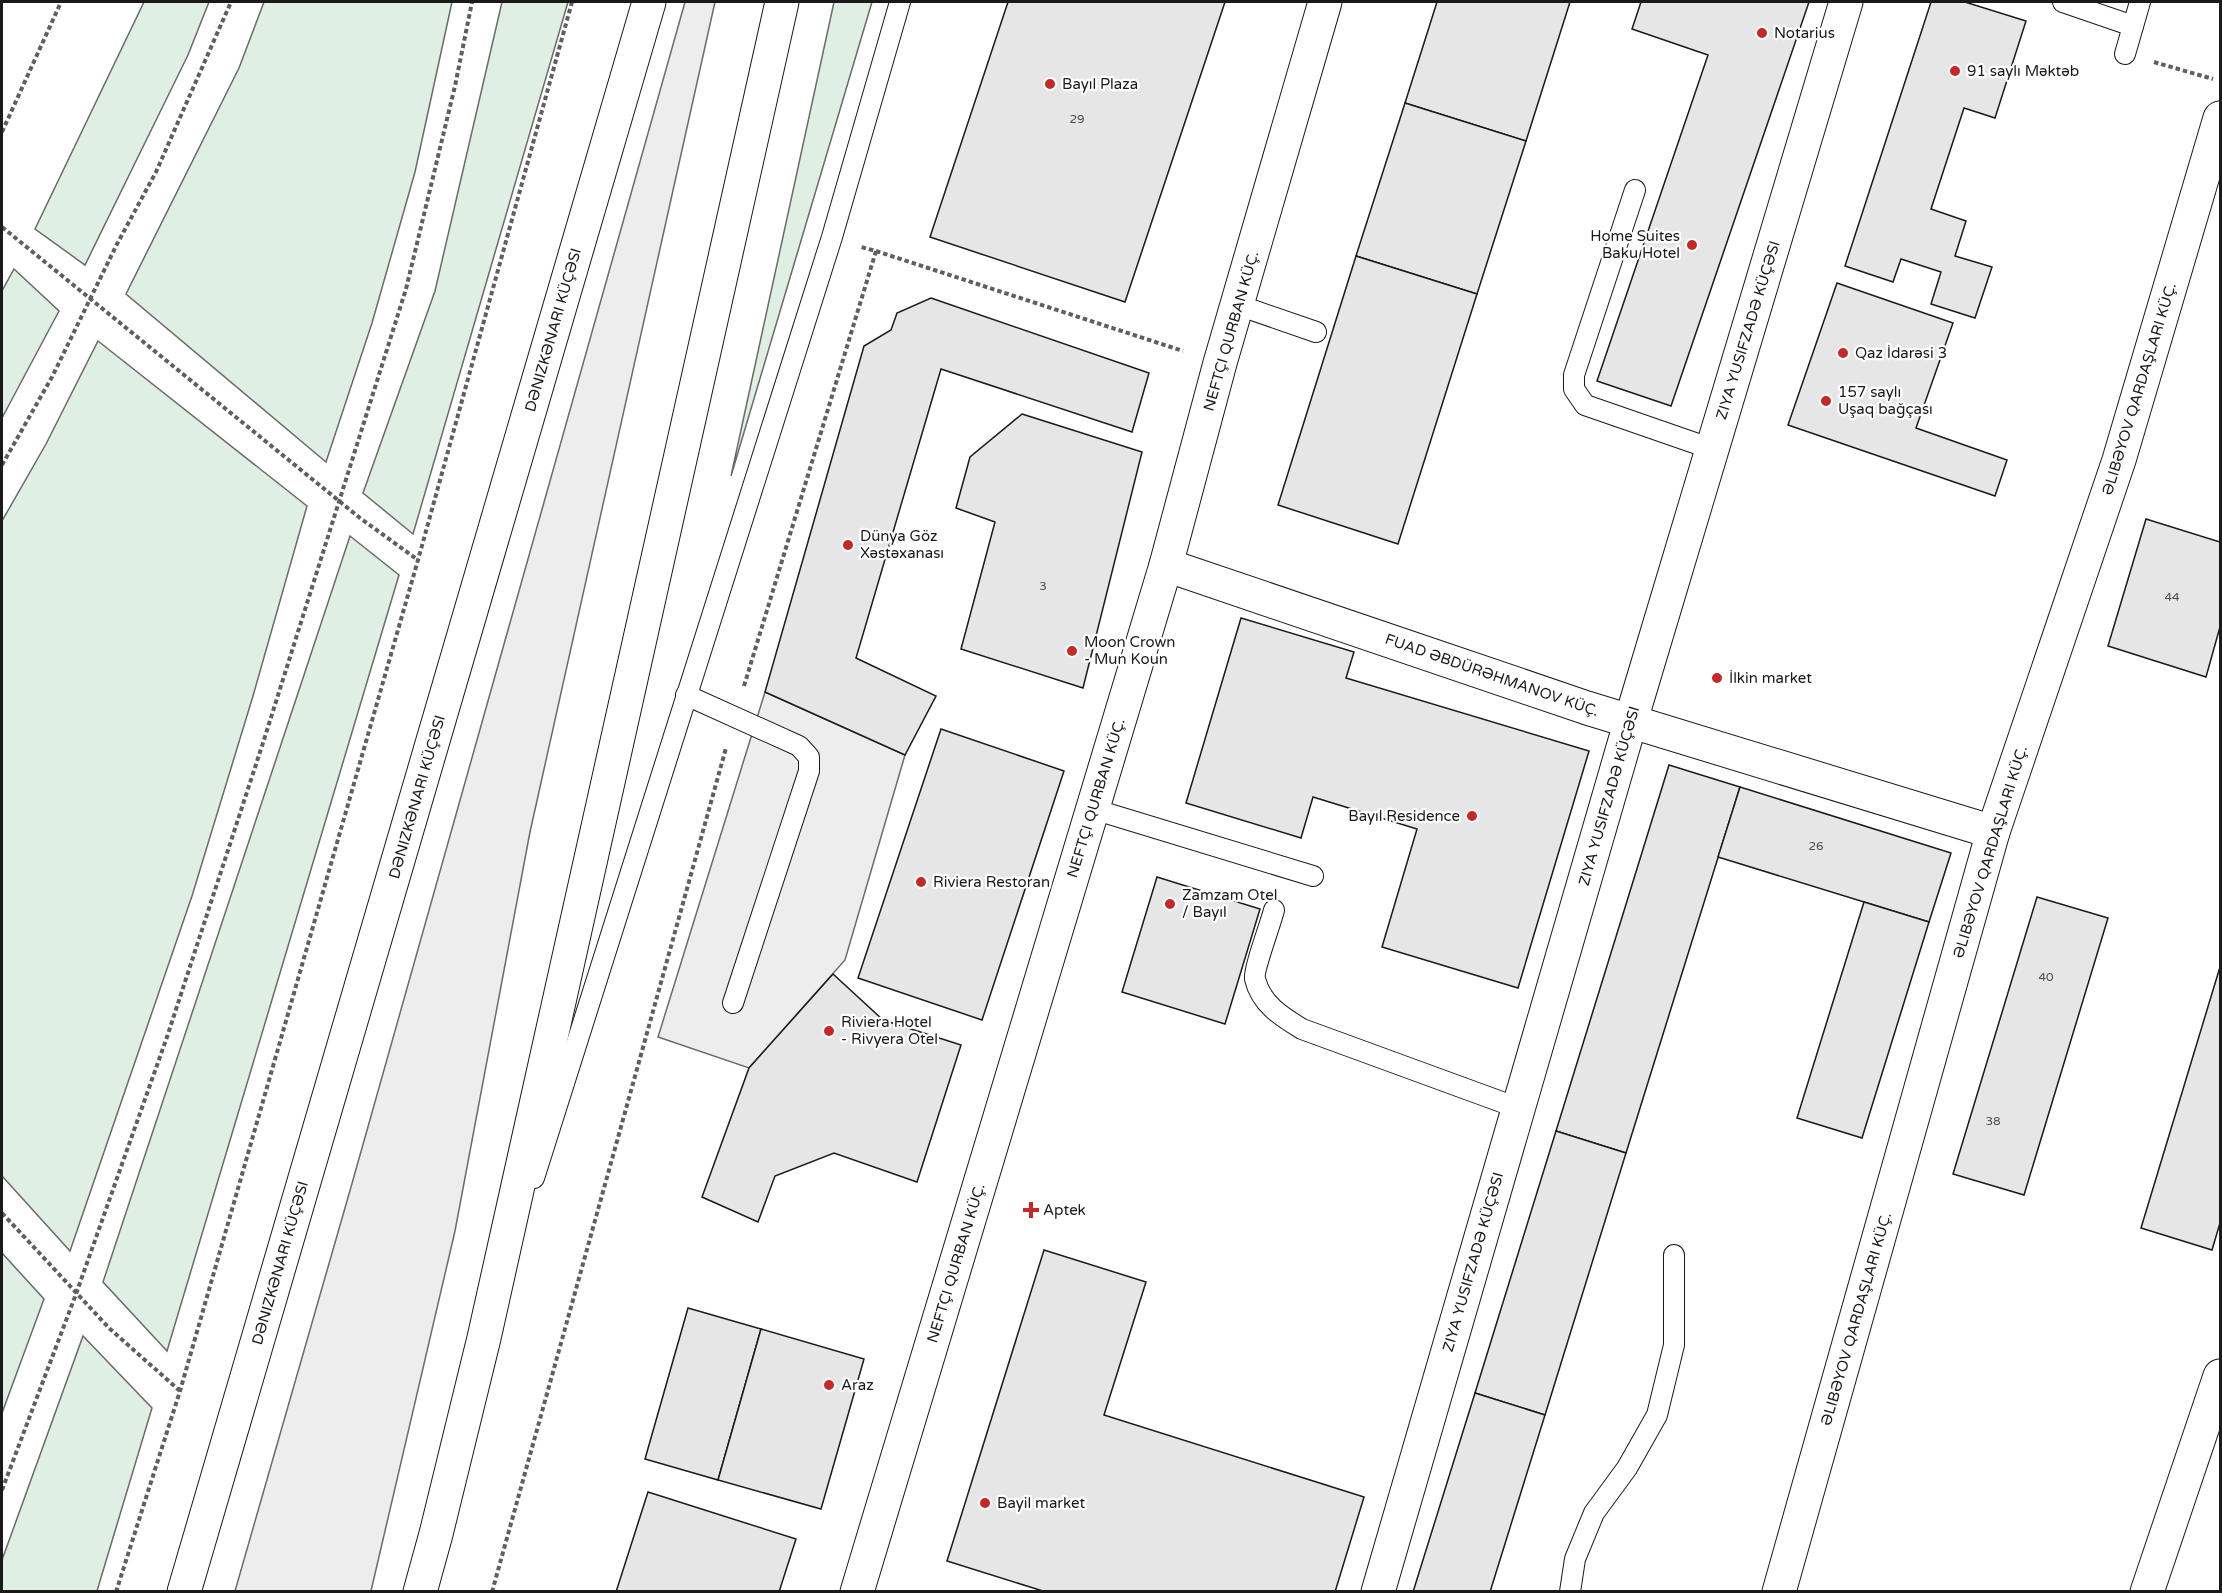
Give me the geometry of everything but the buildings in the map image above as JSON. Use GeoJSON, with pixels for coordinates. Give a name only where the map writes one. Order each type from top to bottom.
{"type":"FeatureCollection","features":[{"type":"Feature","properties":{"kind":"main road"},"geometry":{"type":"LineString","coordinates":[[184,1592],[649,2]]}},
{"type":"Feature","properties":{"kind":"main road"},"geometry":{"type":"LineString","coordinates":[[420,1592],[484,1338],[782,2]]}},
{"type":"Feature","properties":{"kind":"main road","name":"NEFTÇI QURBAN KÜÇ."},"geometry":{"type":"LineString","coordinates":[[857,1592],[1166,565],[1220,363],[1326,2]]}},
{"type":"Feature","properties":{"kind":"main road","name":"ZIYA YUSIFZADƏ KÜÇƏSI"},"geometry":{"type":"LineString","coordinates":[[1377,1592],[1630,720],[1846,2]]}},
{"type":"Feature","properties":{"kind":"main road"},"geometry":{"type":"LineString","coordinates":[[1779,1592],[1993,832],[2119,460],[2220,118]]}},
{"type":"Feature","properties":{"kind":"main road","name":"FUAD ƏBDÜRƏHMANOV KÜÇ."},"geometry":{"type":"LineString","coordinates":[[1166,565],[1587,708],[1993,832]]}},
{"type":"Feature","properties":{"kind":"main road"},"geometry":{"type":"LineString","coordinates":[[2147,1592],[2220,1376]]}},
{"type":"Feature","properties":{"kind":"lane"},"geometry":{"type":"LineString","coordinates":[[484,1338],[832,237],[900,2]]}},
{"type":"Feature","properties":{"kind":"lane"},"geometry":{"type":"LineString","coordinates":[[2062,2],[2133,26]]}},
{"type":"Feature","properties":{"kind":"lane"},"geometry":{"type":"LineString","coordinates":[[2125,54],[2140,2]]}},
{"type":"Feature","properties":{"kind":"lane"},"geometry":{"type":"LineString","coordinates":[[1635,190],[1574,375],[1574,389],[1586,405],[1712,449]]}},
{"type":"Feature","properties":{"kind":"lane"},"geometry":{"type":"LineString","coordinates":[[1238,305],[1316,332]]}},
{"type":"Feature","properties":{"kind":"lane"},"geometry":{"type":"LineString","coordinates":[[686,696],[799,746],[809,757],[809,771],[733,1003]]}},
{"type":"Feature","properties":{"kind":"lane"},"geometry":{"type":"LineString","coordinates":[[1093,809],[1312,876]]}},
{"type":"Feature","properties":{"kind":"lane"},"geometry":{"type":"LineString","coordinates":[[1274,910],[1254,977],[1265,1001],[1281,1017],[1302,1029],[1518,1108]]}},
{"type":"Feature","properties":{"kind":"lane"},"geometry":{"type":"LineString","coordinates":[[1570,1592],[1575,1559],[1594,1514],[1627,1468],[1657,1415],[1674,1345],[1674,1254]]}},
{"type":"Feature","properties":{"kind":"path"},"geometry":{"type":"LineString","coordinates":[[2,132],[61,2]]}},
{"type":"Feature","properties":{"kind":"path"},"geometry":{"type":"LineString","coordinates":[[2,465],[52,377],[117,244],[156,172],[231,2]]}},
{"type":"Feature","properties":{"kind":"path"},"geometry":{"type":"LineString","coordinates":[[2,1490],[76,1294],[210,911],[406,289],[455,86],[472,2]]}},
{"type":"Feature","properties":{"kind":"path"},"geometry":{"type":"LineString","coordinates":[[116,1592],[180,1391],[418,560],[572,2]]}},
{"type":"Feature","properties":{"kind":"path"},"geometry":{"type":"LineString","coordinates":[[2125,54],[2220,81]]}},
{"type":"Feature","properties":{"kind":"path"},"geometry":{"type":"LineString","coordinates":[[2,227],[339,501],[418,560]]}},
{"type":"Feature","properties":{"kind":"path"},"geometry":{"type":"LineString","coordinates":[[832,237],[1220,363]]}},
{"type":"Feature","properties":{"kind":"path"},"geometry":{"type":"LineString","coordinates":[[492,1592],[734,717],[876,251]]}},
{"type":"Feature","properties":{"kind":"path"},"geometry":{"type":"LineString","coordinates":[[2,1213],[110,1329],[180,1391]]}},
{"type":"Feature","properties":{"kind":"green space"},"geometry":{"type":"Polygon","coordinates":[[[144,2],[209,2],[188,55],[85,265],[35,229],[144,2]]]}},
{"type":"Feature","properties":{"kind":"green space"},"geometry":{"type":"Polygon","coordinates":[[[264,2],[452,2],[415,172],[372,323],[326,462],[126,294],[239,68],[264,2]]]}},
{"type":"Feature","properties":{"kind":"green space"},"geometry":{"type":"Polygon","coordinates":[[[502,2],[568,2],[413,534],[363,493],[435,291],[502,2]]]}},
{"type":"Feature","properties":{"kind":"green space"},"geometry":{"type":"Polygon","coordinates":[[[834,2],[872,2],[731,476],[834,2]]]}},
{"type":"Feature","properties":{"kind":"green space"},"geometry":{"type":"Polygon","coordinates":[[[14,269],[59,311],[2,418],[2,291],[14,269]]]}},
{"type":"Feature","properties":{"kind":"green space"},"geometry":{"type":"Polygon","coordinates":[[[98,341],[307,506],[253,696],[192,896],[70,1251],[2,1176],[2,521],[46,444],[98,341]]]}},
{"type":"Feature","properties":{"kind":"green space"},"geometry":{"type":"Polygon","coordinates":[[[350,536],[399,575],[167,1351],[103,1282],[350,536]]]}},
{"type":"Feature","properties":{"kind":"green space"},"geometry":{"type":"Polygon","coordinates":[[[2,1253],[44,1299],[2,1413],[2,1253]]]}},
{"type":"Feature","properties":{"kind":"green space"},"geometry":{"type":"Polygon","coordinates":[[[83,1336],[152,1408],[97,1591],[2,1591],[2,1560],[83,1336]]]}},
{"type":"Feature","properties":{"kind":"shaded area"},"geometry":{"type":"Polygon","coordinates":[[[685,2],[715,2],[530,832],[455,1231],[371,1591],[235,1591],[351,1187],[685,2]]]}},
{"type":"Feature","properties":{"kind":"shaded area"},"geometry":{"type":"Polygon","coordinates":[[[765,692],[905,755],[845,960],[749,1068],[658,1037],[765,692]]]}},
{"type":"Feature","properties":{"kind":"place","name":"Notarius"},"geometry":{"type":"Point","coordinates":[1762,33]}},
{"type":"Feature","properties":{"kind":"place","name":"91 saylı Məktəb"},"geometry":{"type":"Point","coordinates":[1955,71]}},
{"type":"Feature","properties":{"kind":"place","name":"Bayıl Plaza"},"geometry":{"type":"Point","coordinates":[1050,84]}},
{"type":"Feature","properties":{"kind":"place","name":"Home Suites Baku Hotel"},"geometry":{"type":"Point","coordinates":[1692,245]}},
{"type":"Feature","properties":{"kind":"place","name":"Qaz İdarəsi 3"},"geometry":{"type":"Point","coordinates":[1843,353]}},
{"type":"Feature","properties":{"kind":"place","name":"157 saylı Uşaq bağçası"},"geometry":{"type":"Point","coordinates":[1826,401]}},
{"type":"Feature","properties":{"kind":"place","name":"Dünya Göz Xəstəxanası"},"geometry":{"type":"Point","coordinates":[848,545]}},
{"type":"Feature","properties":{"kind":"place","name":"Moon Crown - Mun Koun"},"geometry":{"type":"Point","coordinates":[1072,651]}},
{"type":"Feature","properties":{"kind":"place","name":"İlkin market"},"geometry":{"type":"Point","coordinates":[1717,678]}},
{"type":"Feature","properties":{"kind":"place","name":"Bayıl Residence"},"geometry":{"type":"Point","coordinates":[1472,816]}},
{"type":"Feature","properties":{"kind":"place","name":"Riviera Restoran"},"geometry":{"type":"Point","coordinates":[921,882]}},
{"type":"Feature","properties":{"kind":"place","name":"Zamzam Otel / Bayıl"},"geometry":{"type":"Point","coordinates":[1170,904]}},
{"type":"Feature","properties":{"kind":"place","name":"Riviera Hotel - Rivyera Otel"},"geometry":{"type":"Point","coordinates":[829,1031]}},
{"type":"Feature","properties":{"kind":"place","name":"Aptek"},"geometry":{"type":"Point","coordinates":[1031,1210]}},
{"type":"Feature","properties":{"kind":"place","name":"Araz"},"geometry":{"type":"Point","coordinates":[829,1385]}},
{"type":"Feature","properties":{"kind":"place","name":"Bayil market"},"geometry":{"type":"Point","coordinates":[985,1503]}}]}
